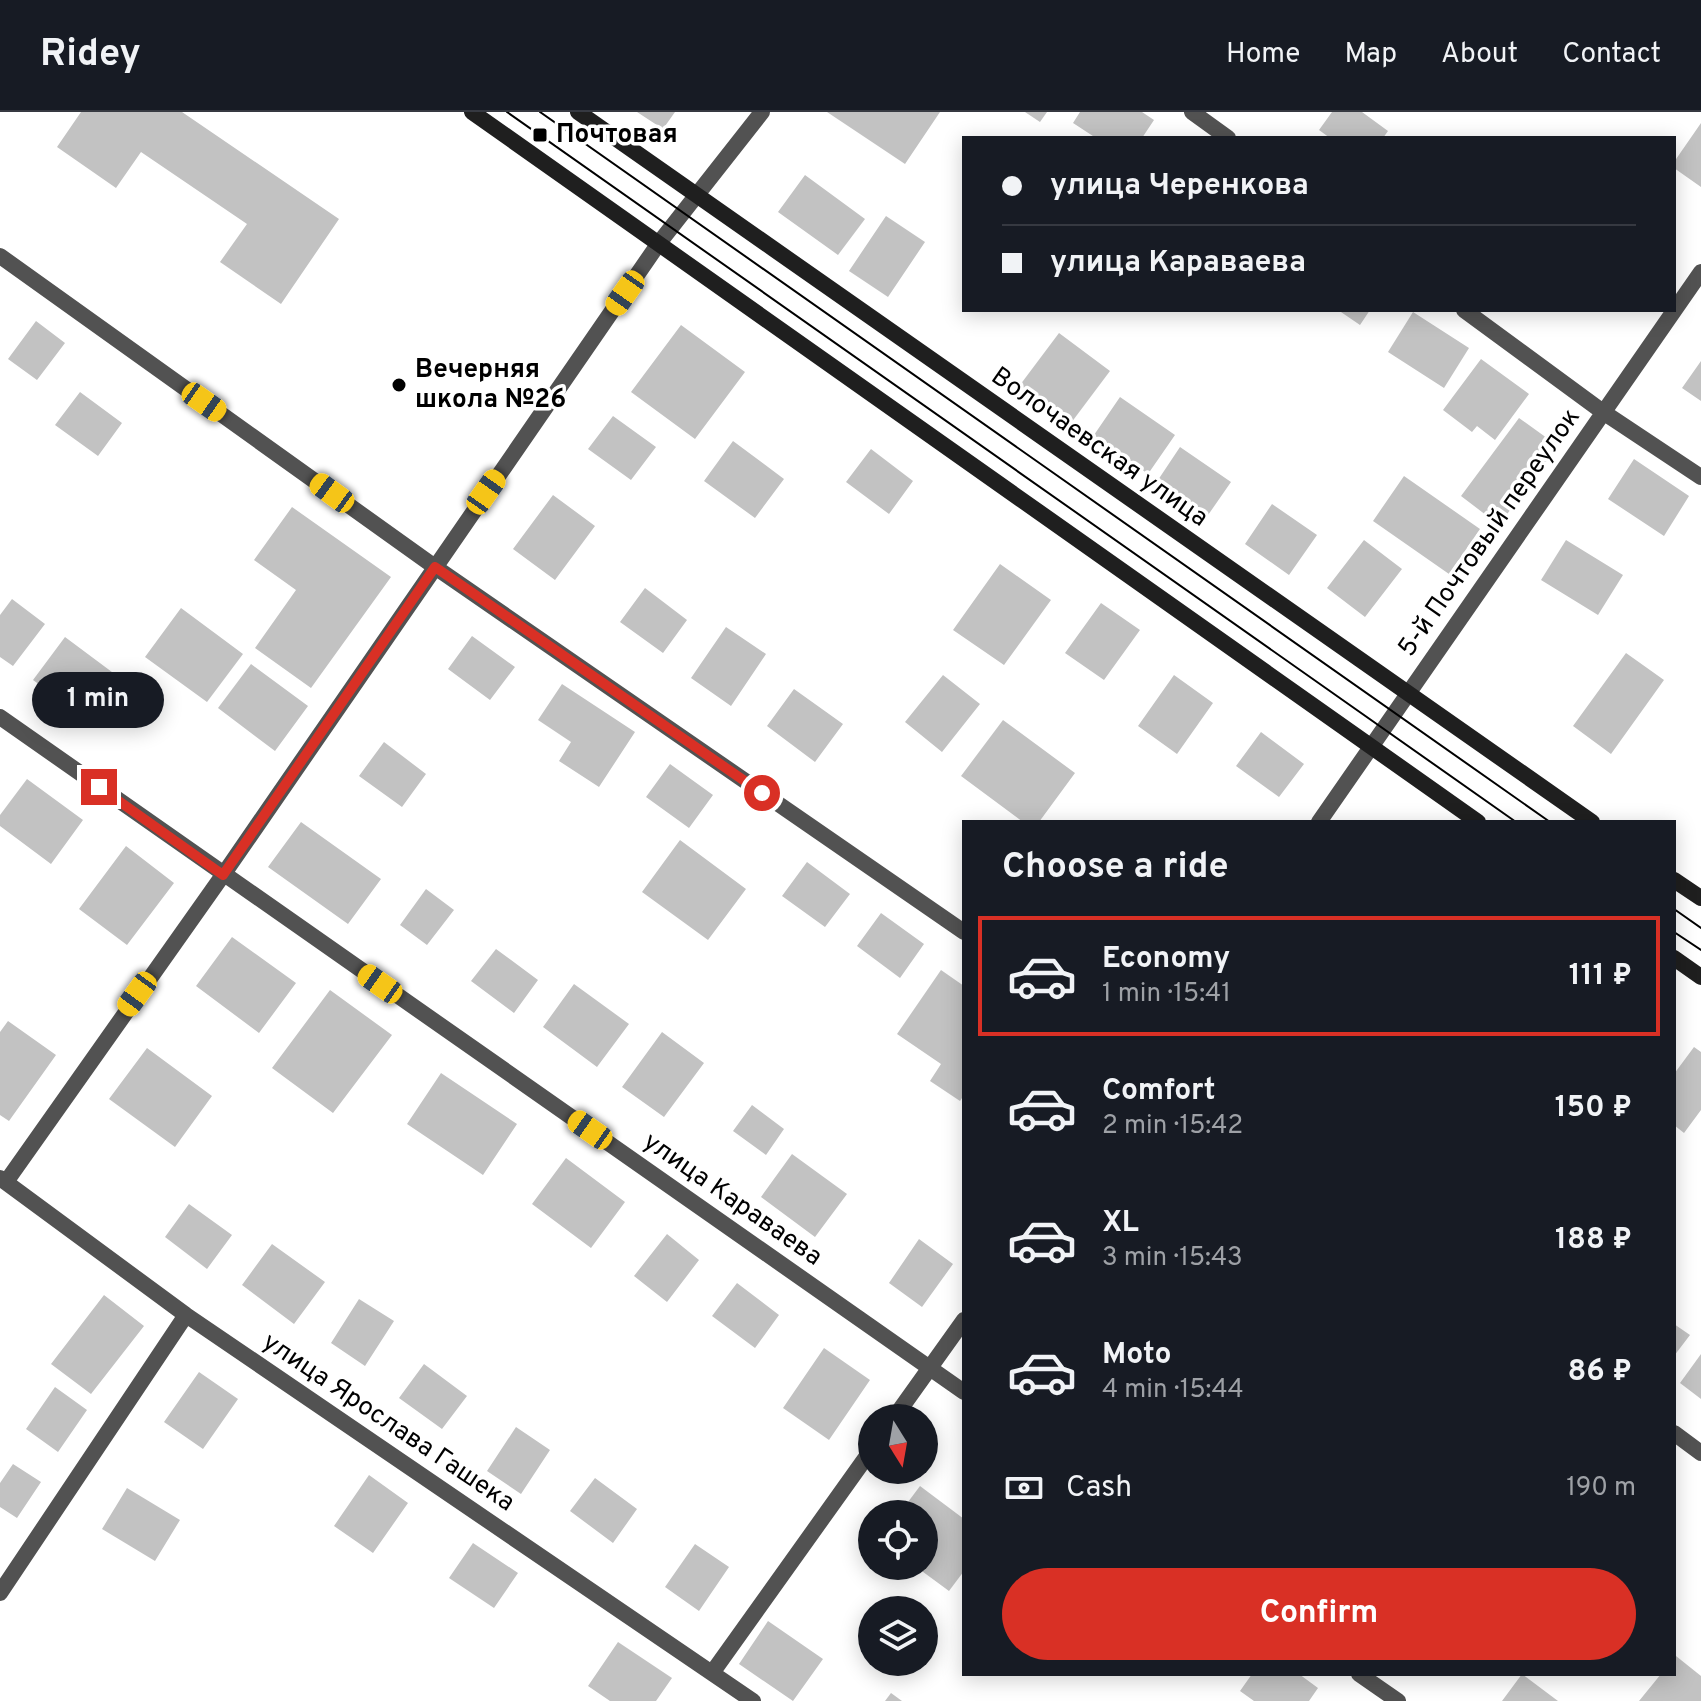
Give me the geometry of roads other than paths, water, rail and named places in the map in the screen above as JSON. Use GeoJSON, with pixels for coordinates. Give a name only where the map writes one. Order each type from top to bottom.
{"type":"FeatureCollection","features":[{"type":"Feature","properties":{"kind":"main road"},"geometry":{"type":"LineString","coordinates":[[472,112],[1475,820]]}},
{"type":"Feature","properties":{"kind":"main road","name":"Волочаевская улица"},"geometry":{"type":"LineString","coordinates":[[578,112],[1589,820]]}},
{"type":"Feature","properties":{"kind":"main road"},"geometry":{"type":"LineString","coordinates":[[1676,881],[1701,898]]}},
{"type":"Feature","properties":{"kind":"main road"},"geometry":{"type":"LineString","coordinates":[[1676,959],[1701,977]]}},
{"type":"Feature","properties":{"kind":"street"},"geometry":{"type":"LineString","coordinates":[[3,1180],[223,875],[659,243],[762,112]]}},
{"type":"Feature","properties":{"kind":"street"},"geometry":{"type":"LineString","coordinates":[[1192,112],[1225,136]]}},
{"type":"Feature","properties":{"kind":"street"},"geometry":{"type":"LineString","coordinates":[[0,256],[435,567],[962,931]]}},
{"type":"Feature","properties":{"kind":"street","name":"5-й Почтовый переулок"},"geometry":{"type":"LineString","coordinates":[[1676,308],[1701,272]]}},
{"type":"Feature","properties":{"kind":"street"},"geometry":{"type":"LineString","coordinates":[[1467,312],[1603,412],[1701,477]]}},
{"type":"Feature","properties":{"kind":"street","name":"5-й Почтовый переулок"},"geometry":{"type":"LineString","coordinates":[[1320,820],[1673,312]]}},
{"type":"Feature","properties":{"kind":"street","name":"улица Караваева"},"geometry":{"type":"LineString","coordinates":[[0,717],[962,1391]]}},
{"type":"Feature","properties":{"kind":"street","name":"улица Ярослава Гашека"},"geometry":{"type":"LineString","coordinates":[[3,1180],[186,1315],[753,1701]]}},
{"type":"Feature","properties":{"kind":"street"},"geometry":{"type":"LineString","coordinates":[[0,1593],[186,1315]]}},
{"type":"Feature","properties":{"kind":"street"},"geometry":{"type":"LineString","coordinates":[[904,1404],[962,1323]]}},
{"type":"Feature","properties":{"kind":"street"},"geometry":{"type":"LineString","coordinates":[[1676,1434],[1701,1453]]}},
{"type":"Feature","properties":{"kind":"street"},"geometry":{"type":"LineString","coordinates":[[712,1673],[858,1469]]}},
{"type":"Feature","properties":{"kind":"street"},"geometry":{"type":"LineString","coordinates":[[1362,1676],[1398,1701]]}},
{"type":"Feature","properties":{"kind":"tram line"},"geometry":{"type":"LineString","coordinates":[[507,112],[1513,820]]}},
{"type":"Feature","properties":{"kind":"tram line"},"geometry":{"type":"LineString","coordinates":[[540,112],[1547,820]]}},
{"type":"Feature","properties":{"kind":"tram line"},"geometry":{"type":"LineString","coordinates":[[1676,910],[1701,928]]}},
{"type":"Feature","properties":{"kind":"tram line"},"geometry":{"type":"LineString","coordinates":[[1676,933],[1701,950]]}},
{"type":"Feature","properties":{"kind":"place","name":"Почтовая"},"geometry":{"type":"Point","coordinates":[540,135]}},
{"type":"Feature","properties":{"kind":"place","name":"Вечерняя школа №26"},"geometry":{"type":"Point","coordinates":[399,385]}}]}
